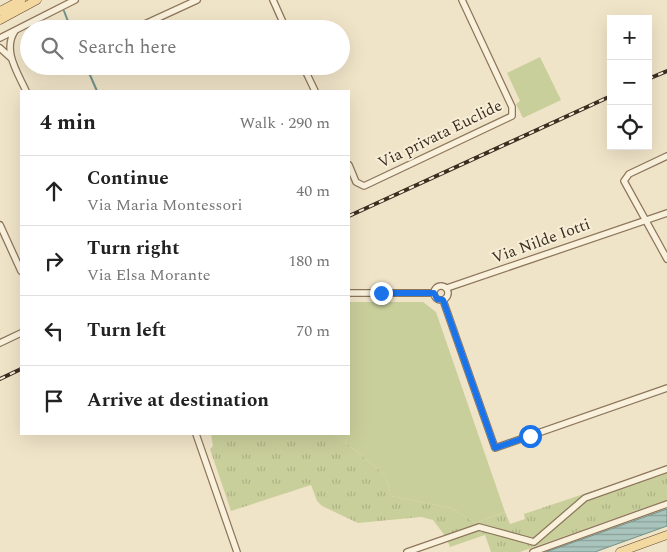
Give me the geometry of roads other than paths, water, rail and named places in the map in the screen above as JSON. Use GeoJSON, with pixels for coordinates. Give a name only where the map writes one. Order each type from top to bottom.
{"type":"FeatureCollection","features":[{"type":"Feature","properties":{"kind":"main road"},"geometry":{"type":"LineString","coordinates":[[0,11],[21,0]]}},
{"type":"Feature","properties":{"kind":"main road"},"geometry":{"type":"LineString","coordinates":[[0,20],[37,0]]}},
{"type":"Feature","properties":{"kind":"main road"},"geometry":{"type":"LineString","coordinates":[[620,552],[667,535]]}},
{"type":"Feature","properties":{"kind":"street"},"geometry":{"type":"LineString","coordinates":[[35,20],[76,0]]}},
{"type":"Feature","properties":{"kind":"street"},"geometry":{"type":"LineString","coordinates":[[154,20],[197,0]]}},
{"type":"Feature","properties":{"kind":"street"},"geometry":{"type":"LineString","coordinates":[[273,0],[282,20]]}},
{"type":"Feature","properties":{"kind":"street","name":"Via privata Euclide"},"geometry":{"type":"LineString","coordinates":[[350,168],[359,185],[364,186],[508,119],[513,113],[512,107],[462,0]]}},
{"type":"Feature","properties":{"kind":"street"},"geometry":{"type":"LineString","coordinates":[[0,38],[20,27]]}},
{"type":"Feature","properties":{"kind":"street"},"geometry":{"type":"LineString","coordinates":[[16,29],[10,44],[11,58],[26,90]]}},
{"type":"Feature","properties":{"kind":"street"},"geometry":{"type":"LineString","coordinates":[[0,48],[11,58]]}},
{"type":"Feature","properties":{"kind":"street"},"geometry":{"type":"LineString","coordinates":[[307,75],[315,90]]}},
{"type":"Feature","properties":{"kind":"street"},"geometry":{"type":"LineString","coordinates":[[667,156],[629,174],[625,178],[626,187],[667,259]]}},
{"type":"Feature","properties":{"kind":"street","name":"Via Nilde Iotti"},"geometry":{"type":"LineString","coordinates":[[447,288],[667,213]]}},
{"type":"Feature","properties":{"kind":"street"},"geometry":{"type":"LineString","coordinates":[[0,225],[20,269]]}},
{"type":"Feature","properties":{"kind":"street"},"geometry":{"type":"LineString","coordinates":[[438,287],[447,288],[448,297],[443,300],[437,299],[434,293],[438,287]]}},
{"type":"Feature","properties":{"kind":"street"},"geometry":{"type":"LineString","coordinates":[[350,293],[434,293]]}},
{"type":"Feature","properties":{"kind":"street"},"geometry":{"type":"LineString","coordinates":[[443,300],[495,448],[667,388]]}},
{"type":"Feature","properties":{"kind":"street"},"geometry":{"type":"LineString","coordinates":[[0,343],[20,333]]}},
{"type":"Feature","properties":{"kind":"street"},"geometry":{"type":"LineString","coordinates":[[192,435],[202,450]]}},
{"type":"Feature","properties":{"kind":"street"},"geometry":{"type":"LineString","coordinates":[[196,435],[236,552]]}},
{"type":"Feature","properties":{"kind":"street"},"geometry":{"type":"LineString","coordinates":[[406,552],[478,527],[534,542],[585,498],[667,469]]}},
{"type":"Feature","properties":{"kind":"street"},"geometry":{"type":"LineString","coordinates":[[533,552],[667,504]]}},
{"type":"Feature","properties":{"kind":"water"},"geometry":{"type":"Polygon","coordinates":[[[667,509],[667,526],[595,552],[546,552],[667,509]]]}},
{"type":"Feature","properties":{"kind":"waterway"},"geometry":{"type":"LineString","coordinates":[[64,11],[68,20]]}},
{"type":"Feature","properties":{"kind":"waterway"},"geometry":{"type":"LineString","coordinates":[[90,75],[97,90]]}},
{"type":"Feature","properties":{"kind":"railway"},"geometry":{"type":"LineString","coordinates":[[652,77],[667,71]]}},
{"type":"Feature","properties":{"kind":"railway"},"geometry":{"type":"LineString","coordinates":[[350,216],[607,98]]}},
{"type":"Feature","properties":{"kind":"railway"},"geometry":{"type":"LineString","coordinates":[[0,379],[20,369]]}}]}
